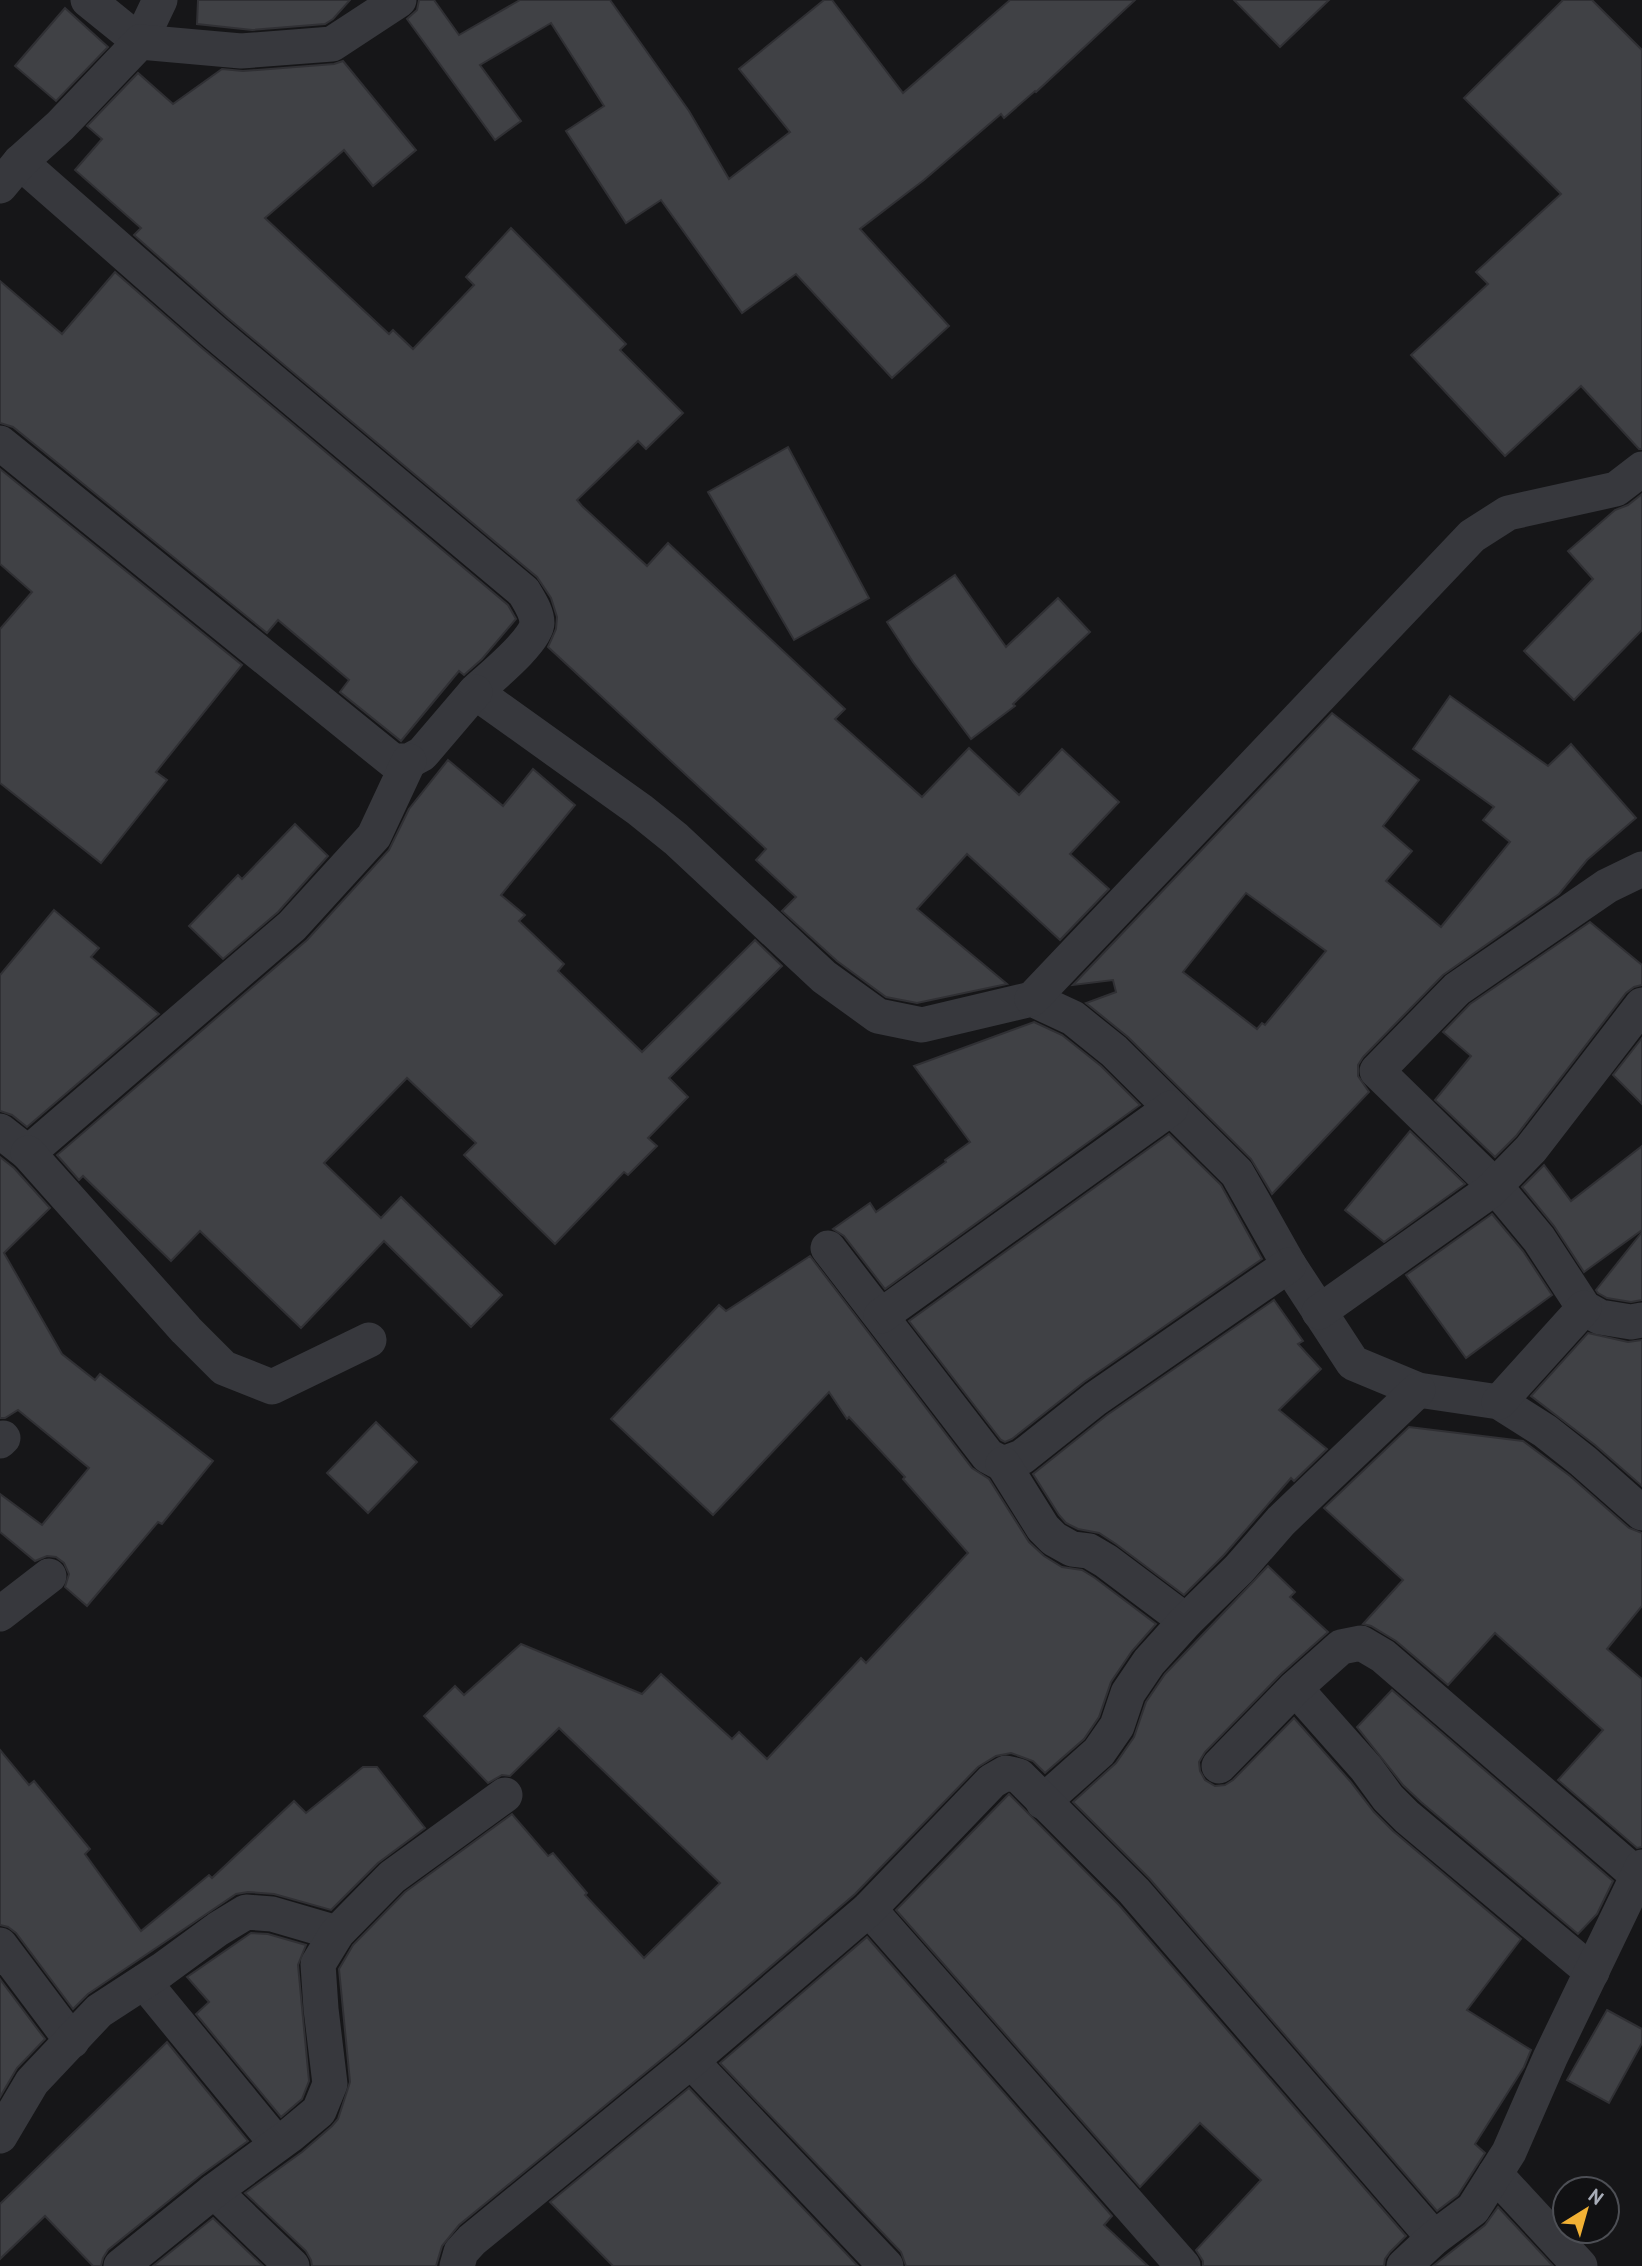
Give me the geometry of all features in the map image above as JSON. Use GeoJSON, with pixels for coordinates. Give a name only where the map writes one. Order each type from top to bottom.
{"type":"FeatureCollection","features":[{"type":"Feature","properties":{"kind":"street"},"geometry":{"type":"LineString","coordinates":[[88,0],[140,42],[241,51],[332,44],[399,0]]}},
{"type":"Feature","properties":{"kind":"street"},"geometry":{"type":"LineString","coordinates":[[0,443],[393,761],[409,761],[422,754],[475,692],[532,637],[537,624],[535,612],[524,593],[215,333],[10,174],[140,42],[160,0]]}},
{"type":"Feature","properties":{"kind":"street"},"geometry":{"type":"LineString","coordinates":[[475,692],[658,824],[824,977],[878,1016],[922,1024],[1032,999],[1472,536],[1508,513],[1616,489],[1642,469]]}},
{"type":"Feature","properties":{"kind":"street"},"geometry":{"type":"LineString","coordinates":[[28,1153],[292,926],[374,836],[409,761]]}},
{"type":"Feature","properties":{"kind":"street"},"geometry":{"type":"LineString","coordinates":[[1642,869],[1607,886],[1457,989],[1377,1071],[1495,1186],[1539,1239],[1584,1308],[1601,1317],[1631,1322],[1642,1320]]}},
{"type":"Feature","properties":{"kind":"street"},"geometry":{"type":"LineString","coordinates":[[1032,999],[1073,1018],[1114,1051],[1237,1173],[1289,1265],[1353,1363],[1419,1390],[1499,1402],[1545,1431],[1642,1513]]}},
{"type":"Feature","properties":{"kind":"street"},"geometry":{"type":"LineString","coordinates":[[1319,1312],[1495,1186],[1531,1149],[1642,1005]]}},
{"type":"Feature","properties":{"kind":"street"},"geometry":{"type":"LineString","coordinates":[[881,1316],[1171,1108]]}},
{"type":"Feature","properties":{"kind":"street"},"geometry":{"type":"LineString","coordinates":[[0,1131],[28,1153],[186,1330],[224,1368],[271,1387],[369,1340]]}},
{"type":"Feature","properties":{"kind":"street"},"geometry":{"type":"LineString","coordinates":[[828,1248],[989,1456],[1003,1464],[1043,1528],[1054,1539],[1072,1549],[1089,1551],[1106,1561],[1186,1621]]}},
{"type":"Feature","properties":{"kind":"street"},"geometry":{"type":"LineString","coordinates":[[1003,1464],[1022,1457],[1095,1399],[1289,1265]]}},
{"type":"Feature","properties":{"kind":"street"},"geometry":{"type":"LineString","coordinates":[[1499,1402],[1584,1308]]}},
{"type":"Feature","properties":{"kind":"street"},"geometry":{"type":"LineString","coordinates":[[1043,1802],[1099,1752],[1117,1726],[1128,1693],[1149,1662],[1186,1621],[1239,1569],[1281,1521],[1419,1390]]}},
{"type":"Feature","properties":{"kind":"street"},"geometry":{"type":"LineString","coordinates":[[0,1614],[49,1576]]}},
{"type":"Feature","properties":{"kind":"street"},"geometry":{"type":"LineString","coordinates":[[1219,1766],[1295,1688],[1341,1647],[1361,1643],[1382,1656],[1640,1871],[1509,2152],[1473,2209],[1434,2238],[1404,2266]]}},
{"type":"Feature","properties":{"kind":"street"},"geometry":{"type":"LineString","coordinates":[[1295,1688],[1407,1817],[1592,1972]]}},
{"type":"Feature","properties":{"kind":"street"},"geometry":{"type":"LineString","coordinates":[[457,2266],[461,2252],[472,2240],[691,2061],[869,1909],[992,1781],[1006,1773],[1019,1776],[1134,1891],[1434,2238]]}},
{"type":"Feature","properties":{"kind":"street"},"geometry":{"type":"LineString","coordinates":[[121,2266],[214,2190],[319,2111],[330,2084],[318,1964],[337,1933],[391,1877],[505,1795]]}},
{"type":"Feature","properties":{"kind":"street"},"geometry":{"type":"LineString","coordinates":[[869,1909],[1183,2266]]}},
{"type":"Feature","properties":{"kind":"street"},"geometry":{"type":"LineString","coordinates":[[0,2136],[32,2082],[99,2011],[246,1912],[272,1914],[337,1933]]}},
{"type":"Feature","properties":{"kind":"street"},"geometry":{"type":"LineString","coordinates":[[0,1945],[72,2040]]}},
{"type":"Feature","properties":{"kind":"street"},"geometry":{"type":"LineString","coordinates":[[144,1983],[277,2144]]}},
{"type":"Feature","properties":{"kind":"street"},"geometry":{"type":"LineString","coordinates":[[691,2061],[886,2266]]}},
{"type":"Feature","properties":{"kind":"street"},"geometry":{"type":"LineString","coordinates":[[1495,2174],[1580,2266]]}},
{"type":"Feature","properties":{"kind":"street"},"geometry":{"type":"LineString","coordinates":[[214,2190],[292,2266]]}},
{"type":"Feature","properties":{"kind":"building"},"geometry":{"type":"Polygon","coordinates":[[[198,0],[350,0],[325,24],[252,30],[197,24],[198,0]]]}},
{"type":"Feature","properties":{"kind":"building"},"geometry":{"type":"Polygon","coordinates":[[[419,0],[434,0],[459,35],[520,0],[610,0],[689,111],[729,179],[790,132],[739,69],[824,0],[832,0],[903,93],[1010,0],[1135,0],[1036,92],[1004,118],[1001,114],[924,180],[860,229],[949,326],[892,378],[796,274],[742,313],[661,200],[626,223],[566,131],[604,106],[551,23],[480,65],[521,121],[495,140],[407,19],[417,10],[419,0]]]}},
{"type":"Feature","properties":{"kind":"building"},"geometry":{"type":"Polygon","coordinates":[[[1234,0],[1329,0],[1280,47],[1234,0]]]}},
{"type":"Feature","properties":{"kind":"building"},"geometry":{"type":"Polygon","coordinates":[[[1563,0],[1592,0],[1642,50],[1642,449],[1639,449],[1581,386],[1505,456],[1411,355],[1488,284],[1476,272],[1561,194],[1464,98],[1563,0]]]}},
{"type":"Feature","properties":{"kind":"building"},"geometry":{"type":"Polygon","coordinates":[[[65,8],[108,47],[56,101],[15,66],[65,8]]]}},
{"type":"Feature","properties":{"kind":"building"},"geometry":{"type":"Polygon","coordinates":[[[343,61],[416,150],[373,186],[344,150],[265,218],[389,334],[393,330],[413,349],[474,285],[466,277],[511,228],[626,344],[620,350],[683,413],[646,449],[638,441],[577,500],[582,506],[647,566],[668,543],[845,709],[835,719],[922,797],[969,748],[1019,795],[1062,749],[1119,802],[1070,854],[1109,889],[1060,940],[967,854],[917,909],[1007,984],[917,1003],[886,997],[837,961],[782,911],[796,897],[756,860],[766,849],[548,647],[556,629],[557,617],[551,598],[537,577],[228,318],[134,235],[141,228],[75,170],[102,139],[87,126],[138,73],[173,104],[222,69],[243,71],[343,61]]]}},
{"type":"Feature","properties":{"kind":"building"},"geometry":{"type":"Polygon","coordinates":[[[115,272],[508,605],[516,619],[482,659],[464,675],[459,671],[401,741],[340,692],[349,680],[278,620],[267,633],[13,427],[0,423],[0,281],[62,334],[115,272]]]}},
{"type":"Feature","properties":{"kind":"building"},"geometry":{"type":"Polygon","coordinates":[[[788,447],[869,598],[794,640],[708,492],[788,447]]]}},
{"type":"Feature","properties":{"kind":"building"},"geometry":{"type":"Polygon","coordinates":[[[0,469],[242,665],[156,772],[167,780],[101,863],[0,783],[0,629],[32,592],[0,564],[0,469]]]}},
{"type":"Feature","properties":{"kind":"building"},"geometry":{"type":"Polygon","coordinates":[[[1642,494],[1642,630],[1574,700],[1524,651],[1593,579],[1568,551],[1615,510],[1628,505],[1642,494]]]}},
{"type":"Feature","properties":{"kind":"building"},"geometry":{"type":"Polygon","coordinates":[[[955,575],[1006,647],[1058,598],[1090,632],[1013,704],[1015,706],[971,739],[913,662],[887,622],[955,575]]]}},
{"type":"Feature","properties":{"kind":"building"},"geometry":{"type":"Polygon","coordinates":[[[1450,696],[1548,766],[1571,744],[1636,818],[1587,860],[1559,894],[1443,975],[1363,1057],[1358,1065],[1358,1076],[1369,1092],[1272,1194],[1251,1159],[1128,1037],[1086,1003],[1116,992],[1113,980],[1073,985],[1332,713],[1419,780],[1383,826],[1412,851],[1386,881],[1441,927],[1510,842],[1483,820],[1494,807],[1413,749],[1450,696]],[[1246,893],[1183,972],[1257,1029],[1262,1023],[1265,1025],[1326,951],[1246,893]]]}},
{"type":"Feature","properties":{"kind":"building"},"geometry":{"type":"Polygon","coordinates":[[[448,760],[503,806],[533,769],[575,805],[501,895],[525,915],[519,921],[564,964],[558,971],[642,1052],[755,940],[782,966],[669,1078],[688,1097],[648,1138],[657,1146],[628,1175],[624,1172],[555,1244],[464,1155],[476,1143],[407,1078],[324,1163],[381,1218],[401,1197],[502,1295],[471,1327],[384,1241],[301,1328],[200,1231],[171,1261],[83,1176],[79,1180],[57,1155],[307,940],[389,850],[409,809],[448,760]]]}},
{"type":"Feature","properties":{"kind":"building"},"geometry":{"type":"Polygon","coordinates":[[[295,824],[328,856],[278,912],[223,959],[189,926],[238,875],[242,879],[295,824]]]}},
{"type":"Feature","properties":{"kind":"building"},"geometry":{"type":"Polygon","coordinates":[[[54,910],[99,948],[91,957],[159,1014],[27,1127],[12,1115],[0,1111],[0,975],[54,910]]]}},
{"type":"Feature","properties":{"kind":"building"},"geometry":{"type":"Polygon","coordinates":[[[1590,922],[1642,965],[1642,985],[1626,993],[1516,1136],[1495,1157],[1435,1100],[1471,1056],[1443,1032],[1470,1004],[1590,922]]]}},
{"type":"Feature","properties":{"kind":"building"},"geometry":{"type":"Polygon","coordinates":[[[1034,1022],[1062,1035],[1101,1066],[1140,1105],[885,1289],[844,1236],[833,1229],[870,1203],[876,1212],[970,1142],[914,1066],[1034,1022]]]}},
{"type":"Feature","properties":{"kind":"building"},"geometry":{"type":"Polygon","coordinates":[[[1642,1038],[1642,1104],[1613,1075],[1642,1038]]]}},
{"type":"Feature","properties":{"kind":"building"},"geometry":{"type":"Polygon","coordinates":[[[1410,1131],[1465,1184],[1384,1242],[1345,1210],[1410,1131]]]}},
{"type":"Feature","properties":{"kind":"building"},"geometry":{"type":"Polygon","coordinates":[[[1169,1134],[1221,1185],[1262,1259],[1084,1382],[1012,1439],[1005,1442],[1001,1440],[909,1321],[1169,1134]]]}},
{"type":"Feature","properties":{"kind":"building"},"geometry":{"type":"Polygon","coordinates":[[[1642,1146],[1642,1230],[1584,1272],[1554,1226],[1522,1187],[1544,1165],[1571,1201],[1642,1146]]]}},
{"type":"Feature","properties":{"kind":"building"},"geometry":{"type":"Polygon","coordinates":[[[0,1157],[14,1168],[50,1208],[4,1253],[62,1354],[95,1380],[100,1374],[213,1461],[162,1524],[158,1522],[87,1606],[65,1587],[69,1574],[64,1563],[56,1557],[47,1556],[35,1561],[0,1532],[0,1494],[42,1525],[89,1468],[18,1410],[0,1418],[0,1157]]]}},
{"type":"Feature","properties":{"kind":"building"},"geometry":{"type":"Polygon","coordinates":[[[1492,1214],[1523,1251],[1552,1295],[1466,1358],[1406,1275],[1492,1214]]]}},
{"type":"Feature","properties":{"kind":"building"},"geometry":{"type":"Polygon","coordinates":[[[1642,1232],[1642,1300],[1631,1302],[1607,1298],[1598,1293],[1596,1290],[1642,1232]]]}},
{"type":"Feature","properties":{"kind":"building"},"geometry":{"type":"Polygon","coordinates":[[[810,1256],[972,1468],[989,1479],[1029,1542],[1044,1556],[1062,1567],[1082,1570],[1095,1578],[1156,1624],[1132,1651],[1111,1682],[1099,1717],[1084,1739],[1045,1773],[1033,1761],[1011,1753],[996,1756],[978,1767],[855,1894],[678,2046],[459,2225],[442,2246],[436,2266],[312,2266],[306,2251],[245,2193],[302,2152],[338,2119],[350,2082],[339,1969],[353,1945],[405,1892],[512,1814],[548,1856],[553,1853],[587,1893],[585,1895],[644,1958],[720,1883],[559,1728],[510,1776],[502,1775],[488,1783],[424,1716],[455,1686],[464,1695],[521,1644],[642,1694],[661,1674],[732,1739],[739,1732],[767,1759],[861,1658],[866,1663],[968,1553],[903,1479],[905,1477],[849,1417],[847,1419],[829,1392],[713,1515],[611,1419],[719,1305],[726,1311],[810,1256]]]}},
{"type":"Feature","properties":{"kind":"building"},"geometry":{"type":"Polygon","coordinates":[[[1274,1300],[1303,1341],[1298,1344],[1321,1369],[1279,1410],[1327,1449],[1294,1481],[1291,1478],[1224,1555],[1184,1595],[1099,1533],[1078,1529],[1066,1523],[1033,1474],[1107,1415],[1274,1300]]]}},
{"type":"Feature","properties":{"kind":"building"},"geometry":{"type":"Polygon","coordinates":[[[1588,1333],[1628,1342],[1642,1340],[1642,1486],[1595,1445],[1531,1396],[1588,1333]]]}},
{"type":"Feature","properties":{"kind":"building"},"geometry":{"type":"Polygon","coordinates":[[[376,1422],[417,1462],[368,1513],[327,1473],[376,1422]]]}},
{"type":"Feature","properties":{"kind":"building"},"geometry":{"type":"Polygon","coordinates":[[[1409,1427],[1523,1441],[1570,1476],[1629,1528],[1642,1533],[1642,1606],[1607,1649],[1642,1679],[1642,1847],[1637,1848],[1558,1780],[1603,1730],[1495,1633],[1448,1685],[1396,1641],[1363,1624],[1403,1580],[1324,1508],[1409,1427]]]}},
{"type":"Feature","properties":{"kind":"building"},"geometry":{"type":"Polygon","coordinates":[[[1268,1566],[1295,1592],[1290,1597],[1328,1632],[1281,1674],[1205,1752],[1199,1762],[1205,1780],[1215,1786],[1225,1785],[1233,1780],[1294,1718],[1393,1831],[1521,1939],[1467,2010],[1531,2050],[1524,2067],[1475,2144],[1485,2153],[1458,2195],[1437,2211],[1149,1878],[1073,1802],[1116,1763],[1134,1737],[1146,1702],[1165,1674],[1268,1566]]]}},
{"type":"Feature","properties":{"kind":"building"},"geometry":{"type":"Polygon","coordinates":[[[1392,1690],[1613,1881],[1597,1914],[1578,1934],[1421,1802],[1403,1785],[1357,1727],[1392,1690]]]}},
{"type":"Feature","properties":{"kind":"building"},"geometry":{"type":"Polygon","coordinates":[[[0,1750],[29,1785],[34,1781],[90,1849],[85,1854],[141,1931],[209,1875],[212,1878],[294,1801],[306,1813],[363,1767],[377,1767],[425,1828],[378,1863],[331,1910],[274,1894],[236,1894],[88,1994],[73,2009],[16,1933],[0,1925],[0,1750]]]}},
{"type":"Feature","properties":{"kind":"building"},"geometry":{"type":"Polygon","coordinates":[[[1009,1794],[1119,1905],[1406,2236],[1390,2252],[1384,2266],[1203,2266],[1196,2250],[1261,2180],[1200,2123],[1140,2187],[896,1910],[1009,1794]]]}},
{"type":"Feature","properties":{"kind":"building"},"geometry":{"type":"Polygon","coordinates":[[[251,1933],[268,1934],[306,1945],[298,1965],[309,2081],[302,2099],[281,2117],[196,2014],[209,2002],[187,1977],[251,1933]]]}},
{"type":"Feature","properties":{"kind":"building"},"geometry":{"type":"Polygon","coordinates":[[[867,1937],[1112,2216],[1104,2225],[1148,2266],[906,2266],[901,2252],[720,2063],[867,1937]]]}},
{"type":"Feature","properties":{"kind":"building"},"geometry":{"type":"Polygon","coordinates":[[[0,1979],[45,2039],[17,2068],[0,2097],[0,1979]]]}},
{"type":"Feature","properties":{"kind":"building"},"geometry":{"type":"Polygon","coordinates":[[[1607,2010],[1642,2029],[1642,2043],[1609,2103],[1567,2080],[1607,2010]]]}},
{"type":"Feature","properties":{"kind":"building"},"geometry":{"type":"Polygon","coordinates":[[[167,2042],[248,2141],[108,2250],[101,2266],[93,2266],[45,2216],[0,2259],[0,2204],[167,2042]]]}},
{"type":"Feature","properties":{"kind":"building"},"geometry":{"type":"Polygon","coordinates":[[[689,2088],[858,2266],[613,2266],[550,2202],[689,2088]]]}},
{"type":"Feature","properties":{"kind":"building"},"geometry":{"type":"Polygon","coordinates":[[[1498,2207],[1553,2266],[1433,2266],[1485,2225],[1498,2207]]]}},
{"type":"Feature","properties":{"kind":"building"},"geometry":{"type":"Polygon","coordinates":[[[213,2218],[263,2266],[153,2266],[213,2218]]]}}]}
